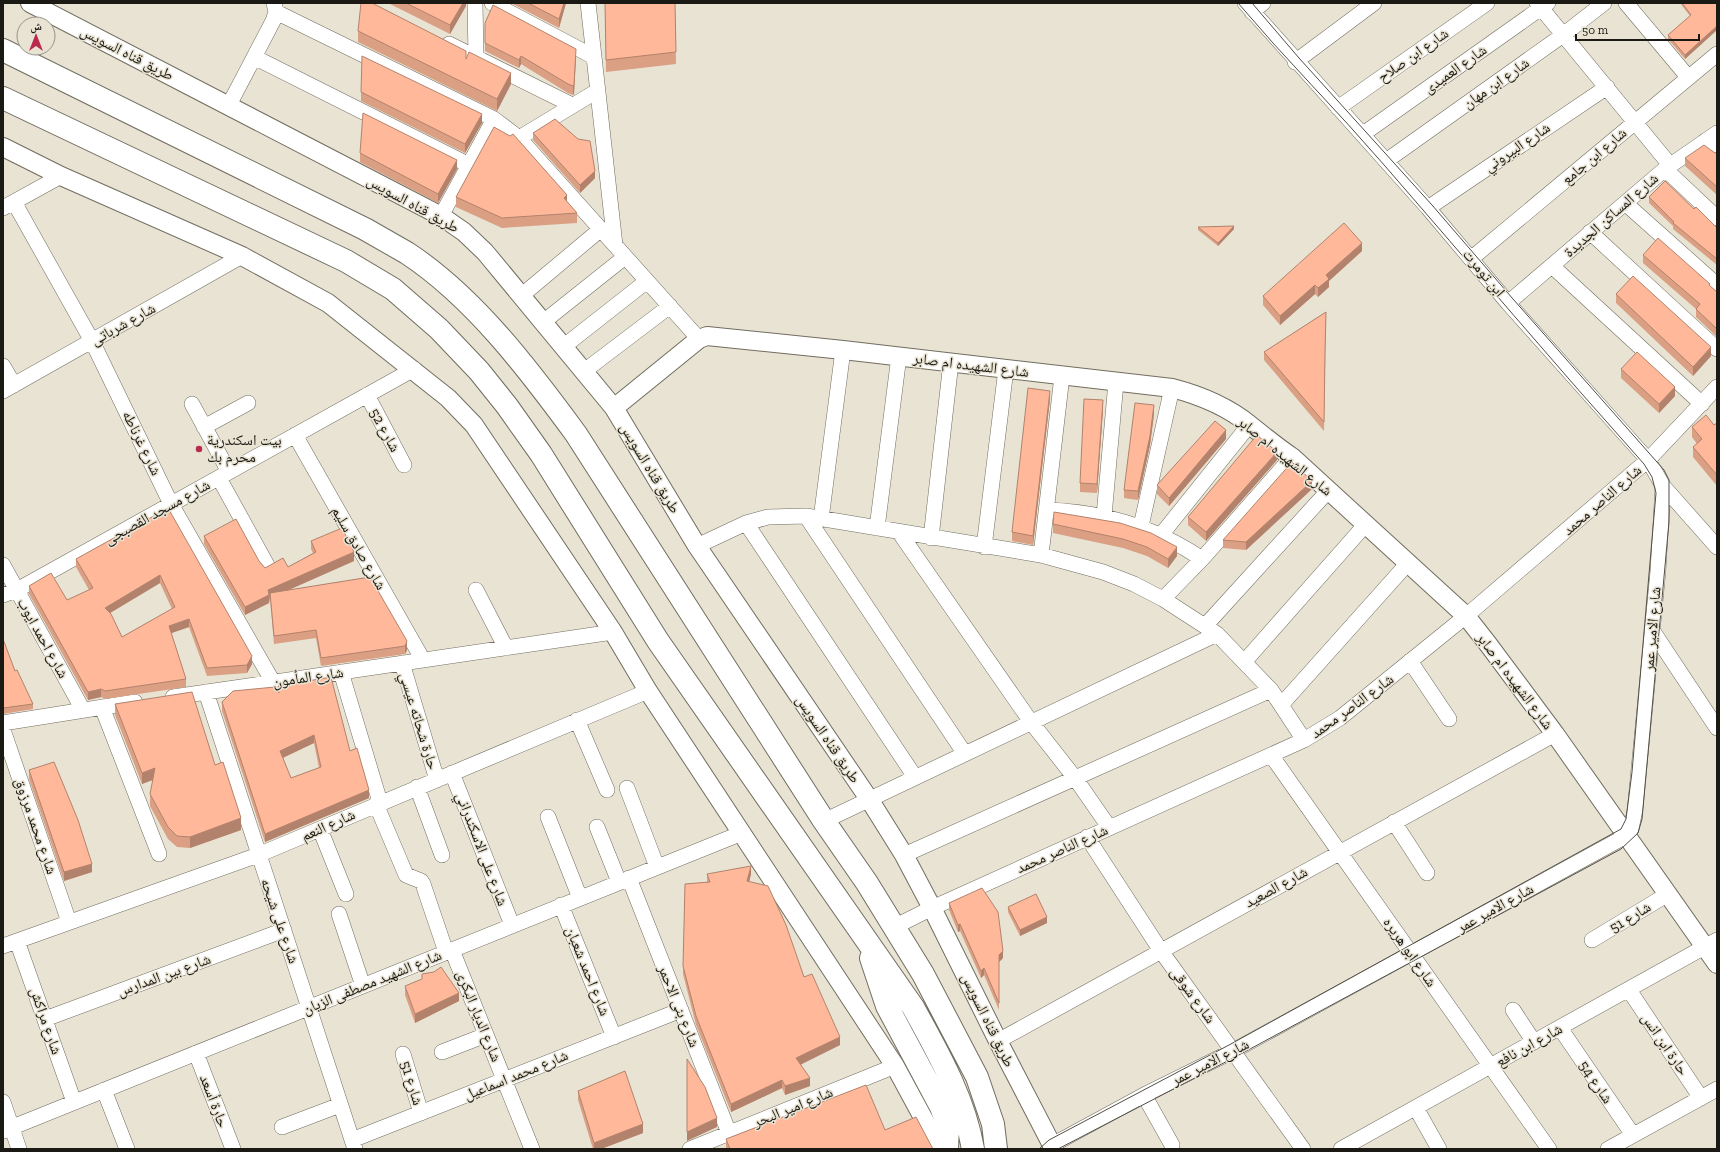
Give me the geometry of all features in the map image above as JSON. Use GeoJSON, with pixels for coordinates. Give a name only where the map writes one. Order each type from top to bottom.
{"type":"FeatureCollection","features":[{"type":"Feature","properties":{"kind":"highway"},"geometry":{"type":"LineString","coordinates":[[3,50],[365,229],[408,254],[466,302],[508,346],[542,388],[576,434],[923,974],[977,1077],[993,1124],[996,1149]]}},
{"type":"Feature","properties":{"kind":"highway"},"geometry":{"type":"LineString","coordinates":[[3,98],[346,261],[393,289],[439,329],[479,371],[525,430],[658,641],[865,940],[893,977],[913,1008],[945,1066],[962,1104],[970,1127],[974,1149]]}},
{"type":"Feature","properties":{"kind":"highway"},"geometry":{"type":"LineString","coordinates":[[865,940],[887,1006],[941,1107],[948,1126],[948,1149]]}},
{"type":"Feature","properties":{"kind":"street","name":"طريق قناه السويس"},"geometry":{"type":"LineString","coordinates":[[30,3],[48,8],[441,216],[464,232],[485,252],[542,323],[614,408],[697,546],[869,800],[904,855],[932,908],[1051,1148]]}},
{"type":"Feature","properties":{"kind":"street"},"geometry":{"type":"LineString","coordinates":[[492,3],[594,57]]}},
{"type":"Feature","properties":{"kind":"street"},"geometry":{"type":"LineString","coordinates":[[588,3],[615,245]]}},
{"type":"Feature","properties":{"kind":"street"},"geometry":{"type":"LineString","coordinates":[[1295,62],[1374,3]]}},
{"type":"Feature","properties":{"kind":"street","name":"شارع ابن صلاح"},"geometry":{"type":"LineString","coordinates":[[1338,108],[1487,3]]}},
{"type":"Feature","properties":{"kind":"street","name":"شارع ابن مهان"},"geometry":{"type":"LineString","coordinates":[[1386,161],[1563,35],[1604,3]]}},
{"type":"Feature","properties":{"kind":"street"},"geometry":{"type":"LineString","coordinates":[[1626,3],[1688,77]]}},
{"type":"Feature","properties":{"kind":"street"},"geometry":{"type":"LineString","coordinates":[[473,4],[476,57]]}},
{"type":"Feature","properties":{"kind":"street"},"geometry":{"type":"LineString","coordinates":[[1542,5],[1563,35],[1635,122],[1667,167],[1717,218]]}},
{"type":"Feature","properties":{"kind":"street","name":"شارع العميدى"},"geometry":{"type":"LineString","coordinates":[[1363,134],[1542,5]]}},
{"type":"Feature","properties":{"kind":"street","name":"ابن تومرت"},"geometry":{"type":"LineString","coordinates":[[1253,6],[1295,62],[1363,134],[1472,258],[1508,303],[1648,460],[1664,486],[1717,548]]}},
{"type":"Feature","properties":{"kind":"street"},"geometry":{"type":"LineString","coordinates":[[229,105],[273,21],[275,7],[494,119],[519,138],[699,339],[614,408]]}},
{"type":"Feature","properties":{"kind":"street"},"geometry":{"type":"LineString","coordinates":[[436,37],[572,105]]}},
{"type":"Feature","properties":{"kind":"street","name":"شارع ابن جامع"},"geometry":{"type":"LineString","coordinates":[[1472,258],[1717,54]]}},
{"type":"Feature","properties":{"kind":"street"},"geometry":{"type":"LineString","coordinates":[[254,57],[468,165]]}},
{"type":"Feature","properties":{"kind":"street","name":"شارع البيروني"},"geometry":{"type":"LineString","coordinates":[[1428,208],[1607,87]]}},
{"type":"Feature","properties":{"kind":"street"},"geometry":{"type":"LineString","coordinates":[[519,138],[597,91]]}},
{"type":"Feature","properties":{"kind":"street"},"geometry":{"type":"LineString","coordinates":[[441,216],[494,119]]}},
{"type":"Feature","properties":{"kind":"street"},"geometry":{"type":"LineString","coordinates":[[1711,137],[1717,152]]}},
{"type":"Feature","properties":{"kind":"street","name":"شارع المساكن الجديدة"},"geometry":{"type":"LineString","coordinates":[[1508,303],[1667,167],[1711,137]]}},
{"type":"Feature","properties":{"kind":"street"},"geometry":{"type":"LineString","coordinates":[[3,147],[61,176],[242,256],[328,304],[414,369],[448,398],[474,425],[613,632],[648,691],[895,1066],[940,1149]]}},
{"type":"Feature","properties":{"kind":"street"},"geometry":{"type":"LineString","coordinates":[[9,205],[61,176]]}},
{"type":"Feature","properties":{"kind":"street"},"geometry":{"type":"LineString","coordinates":[[1625,203],[1717,285]]}},
{"type":"Feature","properties":{"kind":"street","name":"شارع غرناطه"},"geometry":{"type":"LineString","coordinates":[[9,205],[92,341],[171,504],[273,682]]}},
{"type":"Feature","properties":{"kind":"street"},"geometry":{"type":"LineString","coordinates":[[521,296],[601,229]]}},
{"type":"Feature","properties":{"kind":"street"},"geometry":{"type":"LineString","coordinates":[[1590,232],[1717,349]]}},
{"type":"Feature","properties":{"kind":"street","name":"شارع شرباتى"},"geometry":{"type":"LineString","coordinates":[[9,388],[242,256]]}},
{"type":"Feature","properties":{"kind":"street"},"geometry":{"type":"LineString","coordinates":[[542,323],[625,257]]}},
{"type":"Feature","properties":{"kind":"street"},"geometry":{"type":"LineString","coordinates":[[1552,266],[1702,404]]}},
{"type":"Feature","properties":{"kind":"street"},"geometry":{"type":"LineString","coordinates":[[563,347],[647,281]]}},
{"type":"Feature","properties":{"kind":"street"},"geometry":{"type":"LineString","coordinates":[[583,372],[670,306]]}},
{"type":"Feature","properties":{"kind":"street","name":"شارع الشهيده ام صابر"},"geometry":{"type":"LineString","coordinates":[[699,339],[707,336],[717,336],[1172,388],[1191,393],[1214,402],[1250,424],[1265,438],[1292,457],[1466,616],[1555,734],[1668,894],[1711,944],[1717,964]]}},
{"type":"Feature","properties":{"kind":"street"},"geometry":{"type":"LineString","coordinates":[[822,519],[843,350]]}},
{"type":"Feature","properties":{"kind":"street"},"geometry":{"type":"LineString","coordinates":[[877,528],[899,356]]}},
{"type":"Feature","properties":{"kind":"street"},"geometry":{"type":"LineString","coordinates":[[931,538],[951,362]]}},
{"type":"Feature","properties":{"kind":"street"},"geometry":{"type":"LineString","coordinates":[[3,366],[9,388]]}},
{"type":"Feature","properties":{"kind":"street","name":"شارع مسجد القصبجى"},"geometry":{"type":"LineString","coordinates":[[10,592],[414,369]]}},
{"type":"Feature","properties":{"kind":"street"},"geometry":{"type":"LineString","coordinates":[[984,547],[1006,369]]}},
{"type":"Feature","properties":{"kind":"street"},"geometry":{"type":"LineString","coordinates":[[1041,555],[1048,510],[1062,376]]}},
{"type":"Feature","properties":{"kind":"street"},"geometry":{"type":"LineString","coordinates":[[1104,516],[1116,382]]}},
{"type":"Feature","properties":{"kind":"street"},"geometry":{"type":"LineString","coordinates":[[1141,526],[1172,388]]}},
{"type":"Feature","properties":{"kind":"street","name":"شارع الناصر محمد"},"geometry":{"type":"LineString","coordinates":[[894,927],[1087,837],[1304,740],[1340,718],[1466,616],[1648,460],[1717,388]]}},
{"type":"Feature","properties":{"kind":"street","name":"شارع 52"},"geometry":{"type":"LineString","coordinates":[[367,396],[404,464]]}},
{"type":"Feature","properties":{"kind":"street"},"geometry":{"type":"LineString","coordinates":[[204,427],[248,402]]}},
{"type":"Feature","properties":{"kind":"street"},"geometry":{"type":"LineString","coordinates":[[192,404],[267,565]]}},
{"type":"Feature","properties":{"kind":"street"},"geometry":{"type":"LineString","coordinates":[[1161,535],[1250,424]]}},
{"type":"Feature","properties":{"kind":"street","name":"شارع صادق سليم"},"geometry":{"type":"LineString","coordinates":[[295,435],[422,660]]}},
{"type":"Feature","properties":{"kind":"street"},"geometry":{"type":"LineString","coordinates":[[1163,599],[1202,559],[1292,457]]}},
{"type":"Feature","properties":{"kind":"street","name":"شارع الامير عمر"},"geometry":{"type":"LineString","coordinates":[[1051,1148],[1144,1095],[1233,1051],[1626,836],[1631,829],[1635,810],[1664,486]]}},
{"type":"Feature","properties":{"kind":"street"},"geometry":{"type":"LineString","coordinates":[[1205,626],[1328,491]]}},
{"type":"Feature","properties":{"kind":"street"},"geometry":{"type":"LineString","coordinates":[[1048,510],[1104,516],[1141,526],[1161,535],[1202,559]]}},
{"type":"Feature","properties":{"kind":"street"},"geometry":{"type":"LineString","coordinates":[[806,516],[965,754]]}},
{"type":"Feature","properties":{"kind":"street"},"geometry":{"type":"LineString","coordinates":[[697,546],[746,523],[768,518],[806,516],[984,547],[1041,555],[1103,572],[1134,584],[1163,599],[1217,634],[1245,661],[1271,690],[1282,704],[1304,740]]}},
{"type":"Feature","properties":{"kind":"street"},"geometry":{"type":"LineString","coordinates":[[746,523],[915,777]]}},
{"type":"Feature","properties":{"kind":"street"},"geometry":{"type":"LineString","coordinates":[[1245,661],[1366,524]]}},
{"type":"Feature","properties":{"kind":"street"},"geometry":{"type":"LineString","coordinates":[[899,532],[1032,722],[1075,778],[1109,827]]}},
{"type":"Feature","properties":{"kind":"street"},"geometry":{"type":"LineString","coordinates":[[1282,704],[1408,562]]}},
{"type":"Feature","properties":{"kind":"street","name":"شارع احمد ايوب"},"geometry":{"type":"LineString","coordinates":[[3,565],[10,592],[83,710]]}},
{"type":"Feature","properties":{"kind":"street"},"geometry":{"type":"LineString","coordinates":[[476,590],[506,648]]}},
{"type":"Feature","properties":{"kind":"street"},"geometry":{"type":"LineString","coordinates":[[1652,630],[1717,728]]}},
{"type":"Feature","properties":{"kind":"street","name":"شارع المأمون"},"geometry":{"type":"LineString","coordinates":[[3,723],[102,707],[613,632]]}},
{"type":"Feature","properties":{"kind":"street"},"geometry":{"type":"LineString","coordinates":[[824,821],[1217,634]]}},
{"type":"Feature","properties":{"kind":"street"},"geometry":{"type":"LineString","coordinates":[[1410,661],[1449,719]]}},
{"type":"Feature","properties":{"kind":"street","name":"حارة شحاته عيسي"},"geometry":{"type":"LineString","coordinates":[[402,663],[437,780]]}},
{"type":"Feature","properties":{"kind":"street","name":"شارع الديار البكرى"},"geometry":{"type":"LineString","coordinates":[[341,672],[378,803],[406,875],[421,881],[423,884],[449,951],[486,1035],[532,1149]]}},
{"type":"Feature","properties":{"kind":"street"},"geometry":{"type":"LineString","coordinates":[[904,855],[1271,690]]}},
{"type":"Feature","properties":{"kind":"street","name":"شارع النعم"},"geometry":{"type":"LineString","coordinates":[[10,943],[258,855],[378,803],[437,780],[648,691]]}},
{"type":"Feature","properties":{"kind":"street","name":"شارع على شيحه"},"geometry":{"type":"LineString","coordinates":[[206,692],[353,1145]]}},
{"type":"Feature","properties":{"kind":"street"},"geometry":{"type":"LineString","coordinates":[[102,707],[159,854]]}},
{"type":"Feature","properties":{"kind":"street"},"geometry":{"type":"LineString","coordinates":[[577,720],[606,790]]}},
{"type":"Feature","properties":{"kind":"street","name":"شارع محمد مرزوق"},"geometry":{"type":"LineString","coordinates":[[3,730],[69,922]]}},
{"type":"Feature","properties":{"kind":"street","name":"شارع الصعيد"},"geometry":{"type":"LineString","coordinates":[[998,1041],[1555,734]]}},
{"type":"Feature","properties":{"kind":"street","name":"شارع ابو هريره"},"geometry":{"type":"LineString","coordinates":[[1271,755],[1549,1149]]}},
{"type":"Feature","properties":{"kind":"street","name":"شارع على الاسكندراني"},"geometry":{"type":"LineString","coordinates":[[452,773],[512,925]]}},
{"type":"Feature","properties":{"kind":"street"},"geometry":{"type":"LineString","coordinates":[[417,788],[442,855]]}},
{"type":"Feature","properties":{"kind":"street"},"geometry":{"type":"LineString","coordinates":[[627,788],[657,867]]}},
{"type":"Feature","properties":{"kind":"street"},"geometry":{"type":"LineString","coordinates":[[548,817],[580,898]]}},
{"type":"Feature","properties":{"kind":"street"},"geometry":{"type":"LineString","coordinates":[[1394,822],[1427,873]]}},
{"type":"Feature","properties":{"kind":"street","name":"شارع بنى الاحمر"},"geometry":{"type":"LineString","coordinates":[[597,827],[624,880],[681,1010],[730,1133]]}},
{"type":"Feature","properties":{"kind":"street"},"geometry":{"type":"LineString","coordinates":[[320,829],[346,894]]}},
{"type":"Feature","properties":{"kind":"street","name":"شارع الشهيد مصطفى الزيان"},"geometry":{"type":"LineString","coordinates":[[7,1129],[742,832]]}},
{"type":"Feature","properties":{"kind":"street","name":"شارع شوقى"},"geometry":{"type":"LineString","coordinates":[[1087,837],[1161,951],[1303,1149]]}},
{"type":"Feature","properties":{"kind":"street","name":"شارع 51"},"geometry":{"type":"LineString","coordinates":[[1592,940],[1668,894]]}},
{"type":"Feature","properties":{"kind":"street","name":"شارع احمد شعبان"},"geometry":{"type":"LineString","coordinates":[[561,905],[614,1037]]}},
{"type":"Feature","properties":{"kind":"street"},"geometry":{"type":"LineString","coordinates":[[340,914],[363,986]]}},
{"type":"Feature","properties":{"kind":"street","name":"شارع بين المدارس"},"geometry":{"type":"LineString","coordinates":[[45,1019],[284,930]]}},
{"type":"Feature","properties":{"kind":"street","name":"شارع مراكش"},"geometry":{"type":"LineString","coordinates":[[10,943],[45,1019],[74,1102]]}},
{"type":"Feature","properties":{"kind":"street","name":"شارع ابن نافع"},"geometry":{"type":"LineString","coordinates":[[1341,1149],[1711,944]]}},
{"type":"Feature","properties":{"kind":"street","name":"حارة ابن انس"},"geometry":{"type":"LineString","coordinates":[[1629,990],[1701,1098]]}},
{"type":"Feature","properties":{"kind":"street","name":"شارع محمد اسماعيل"},"geometry":{"type":"LineString","coordinates":[[353,1145],[421,1113],[681,1010]]}},
{"type":"Feature","properties":{"kind":"street"},"geometry":{"type":"LineString","coordinates":[[1513,1010],[1534,1042]]}},
{"type":"Feature","properties":{"kind":"street","name":"شارع 54"},"geometry":{"type":"LineString","coordinates":[[1560,1028],[1633,1135]]}},
{"type":"Feature","properties":{"kind":"street"},"geometry":{"type":"LineString","coordinates":[[442,1052],[486,1035]]}},
{"type":"Feature","properties":{"kind":"street","name":"حارة أسعد"},"geometry":{"type":"LineString","coordinates":[[196,1053],[233,1149]]}},
{"type":"Feature","properties":{"kind":"street","name":"شارع 51"},"geometry":{"type":"LineString","coordinates":[[403,1054],[421,1113]]}},
{"type":"Feature","properties":{"kind":"street","name":"شارع امير البحر"},"geometry":{"type":"LineString","coordinates":[[690,1149],[895,1066]]}},
{"type":"Feature","properties":{"kind":"street"},"geometry":{"type":"LineString","coordinates":[[104,1090],[128,1149]]}},
{"type":"Feature","properties":{"kind":"street"},"geometry":{"type":"LineString","coordinates":[[1608,1149],[1717,1090]]}},
{"type":"Feature","properties":{"kind":"street"},"geometry":{"type":"LineString","coordinates":[[1144,1095],[1172,1145]]}},
{"type":"Feature","properties":{"kind":"street"},"geometry":{"type":"LineString","coordinates":[[3,1102],[7,1129],[19,1149]]}},
{"type":"Feature","properties":{"kind":"street"},"geometry":{"type":"LineString","coordinates":[[282,1126],[340,1105]]}},
{"type":"Feature","properties":{"kind":"street"},"geometry":{"type":"LineString","coordinates":[[1416,1108],[1439,1149]]}},
{"type":"Feature","properties":{"kind":"building"},"geometry":{"type":"Polygon","coordinates":[[[361,3],[372,3],[466,51],[466,59],[469,52],[511,73],[497,99],[358,31],[361,3]]]}},
{"type":"Feature","properties":{"kind":"building"},"geometry":{"type":"Polygon","coordinates":[[[406,3],[463,3],[450,25],[406,3]]]}},
{"type":"Feature","properties":{"kind":"building"},"geometry":{"type":"Polygon","coordinates":[[[528,3],[564,3],[559,19],[528,3]]]}},
{"type":"Feature","properties":{"kind":"building"},"geometry":{"type":"Polygon","coordinates":[[[605,3],[675,3],[676,52],[606,60],[605,3]]]}},
{"type":"Feature","properties":{"kind":"building"},"geometry":{"type":"Polygon","coordinates":[[[1682,3],[1717,3],[1717,26],[1685,55],[1668,35],[1691,15],[1682,3]]]}},
{"type":"Feature","properties":{"kind":"building"},"geometry":{"type":"Polygon","coordinates":[[[493,5],[576,49],[573,86],[521,56],[519,60],[485,43],[485,23],[493,5]]]}},
{"type":"Feature","properties":{"kind":"building"},"geometry":{"type":"Polygon","coordinates":[[[362,56],[482,114],[465,144],[361,92],[362,56]]]}},
{"type":"Feature","properties":{"kind":"building"},"geometry":{"type":"Polygon","coordinates":[[[363,113],[457,160],[438,194],[360,153],[363,113]]]}},
{"type":"Feature","properties":{"kind":"building"},"geometry":{"type":"Polygon","coordinates":[[[555,119],[578,139],[590,141],[595,171],[580,185],[533,133],[555,119]]]}},
{"type":"Feature","properties":{"kind":"building"},"geometry":{"type":"Polygon","coordinates":[[[494,127],[510,136],[513,134],[567,195],[564,198],[577,213],[502,218],[456,197],[494,127]]]}},
{"type":"Feature","properties":{"kind":"building"},"geometry":{"type":"Polygon","coordinates":[[[1704,145],[1715,153],[1717,152],[1717,187],[1685,158],[1704,145]]]}},
{"type":"Feature","properties":{"kind":"building"},"geometry":{"type":"Polygon","coordinates":[[[1665,181],[1694,209],[1696,207],[1717,228],[1717,259],[1673,223],[1674,222],[1649,197],[1665,181]]]}},
{"type":"Feature","properties":{"kind":"building"},"geometry":{"type":"Polygon","coordinates":[[[1344,223],[1362,243],[1326,275],[1329,279],[1318,288],[1315,285],[1280,316],[1263,296],[1344,223]]]}},
{"type":"Feature","properties":{"kind":"building"},"geometry":{"type":"Polygon","coordinates":[[[1234,226],[1218,243],[1198,227],[1234,226]]]}},
{"type":"Feature","properties":{"kind":"building"},"geometry":{"type":"Polygon","coordinates":[[[1658,238],[1717,292],[1717,329],[1696,309],[1700,304],[1643,255],[1658,238]]]}},
{"type":"Feature","properties":{"kind":"building"},"geometry":{"type":"Polygon","coordinates":[[[1633,276],[1711,347],[1693,367],[1616,294],[1633,276]]]}},
{"type":"Feature","properties":{"kind":"building"},"geometry":{"type":"Polygon","coordinates":[[[1326,312],[1325,352],[1324,422],[1264,352],[1326,312]]]}},
{"type":"Feature","properties":{"kind":"building"},"geometry":{"type":"Polygon","coordinates":[[[1637,352],[1675,387],[1659,404],[1621,369],[1637,352]]]}},
{"type":"Feature","properties":{"kind":"building"},"geometry":{"type":"Polygon","coordinates":[[[1028,388],[1050,391],[1033,536],[1012,532],[1028,388]]]}},
{"type":"Feature","properties":{"kind":"building"},"geometry":{"type":"Polygon","coordinates":[[[1084,399],[1103,400],[1097,484],[1080,483],[1084,399]]]}},
{"type":"Feature","properties":{"kind":"building"},"geometry":{"type":"Polygon","coordinates":[[[1135,403],[1154,405],[1150,436],[1138,491],[1124,490],[1135,403]]]}},
{"type":"Feature","properties":{"kind":"building"},"geometry":{"type":"Polygon","coordinates":[[[1706,415],[1714,425],[1717,423],[1717,475],[1693,447],[1702,439],[1692,427],[1706,415]]]}},
{"type":"Feature","properties":{"kind":"building"},"geometry":{"type":"Polygon","coordinates":[[[1215,421],[1226,430],[1169,498],[1157,485],[1215,421]]]}},
{"type":"Feature","properties":{"kind":"building"},"geometry":{"type":"Polygon","coordinates":[[[1257,435],[1277,452],[1206,532],[1188,517],[1257,435]]]}},
{"type":"Feature","properties":{"kind":"building"},"geometry":{"type":"Polygon","coordinates":[[[1292,462],[1312,481],[1246,542],[1223,540],[1292,462]]]}},
{"type":"Feature","properties":{"kind":"building"},"geometry":{"type":"Polygon","coordinates":[[[168,508],[252,656],[247,665],[207,668],[189,619],[169,626],[186,679],[105,691],[101,689],[88,692],[29,586],[51,573],[67,600],[93,588],[76,559],[168,508]],[[160,575],[105,608],[111,614],[122,637],[175,607],[160,575]]]}},
{"type":"Feature","properties":{"kind":"building"},"geometry":{"type":"Polygon","coordinates":[[[1054,512],[1120,523],[1151,533],[1177,547],[1168,559],[1147,547],[1123,539],[1053,524],[1054,512]]]}},
{"type":"Feature","properties":{"kind":"building"},"geometry":{"type":"Polygon","coordinates":[[[236,519],[259,561],[265,568],[283,558],[288,567],[316,552],[311,541],[342,528],[354,552],[268,590],[269,595],[245,607],[204,536],[236,519]]]}},
{"type":"Feature","properties":{"kind":"building"},"geometry":{"type":"Polygon","coordinates":[[[370,577],[407,641],[405,646],[321,658],[316,630],[274,636],[270,593],[370,577]]]}},
{"type":"Feature","properties":{"kind":"building"},"geometry":{"type":"Polygon","coordinates":[[[3,639],[15,671],[17,670],[33,704],[3,708],[3,639]]]}},
{"type":"Feature","properties":{"kind":"building"},"geometry":{"type":"Polygon","coordinates":[[[331,677],[350,751],[357,748],[369,790],[265,834],[222,702],[233,691],[275,687],[279,693],[278,686],[331,677]],[[314,735],[280,751],[291,778],[321,767],[314,735]]]}},
{"type":"Feature","properties":{"kind":"building"},"geometry":{"type":"Polygon","coordinates":[[[192,692],[215,765],[223,762],[241,818],[190,837],[177,836],[168,827],[150,794],[155,768],[142,773],[115,704],[192,692]]]}},
{"type":"Feature","properties":{"kind":"building"},"geometry":{"type":"Polygon","coordinates":[[[54,762],[78,820],[92,864],[64,872],[29,770],[54,762]]]}},
{"type":"Feature","properties":{"kind":"building"},"geometry":{"type":"Polygon","coordinates":[[[751,866],[747,881],[768,886],[786,925],[804,977],[812,974],[840,1037],[796,1058],[810,1078],[785,1086],[782,1080],[731,1104],[696,1016],[683,966],[685,884],[710,882],[707,874],[751,866]]]}},
{"type":"Feature","properties":{"kind":"building"},"geometry":{"type":"Polygon","coordinates":[[[982,888],[998,912],[1003,951],[999,955],[999,1003],[984,968],[981,971],[960,924],[958,925],[949,903],[982,888]]]}},
{"type":"Feature","properties":{"kind":"building"},"geometry":{"type":"Polygon","coordinates":[[[1036,894],[1047,917],[1020,930],[1008,907],[1036,894]]]}},
{"type":"Feature","properties":{"kind":"building"},"geometry":{"type":"Polygon","coordinates":[[[441,967],[459,993],[415,1014],[405,986],[422,979],[422,974],[434,972],[441,967]]]}},
{"type":"Feature","properties":{"kind":"building"},"geometry":{"type":"Polygon","coordinates":[[[687,1059],[705,1087],[717,1118],[687,1132],[687,1059]]]}},
{"type":"Feature","properties":{"kind":"building"},"geometry":{"type":"Polygon","coordinates":[[[625,1071],[643,1124],[594,1143],[578,1091],[625,1071]]]}},
{"type":"Feature","properties":{"kind":"building"},"geometry":{"type":"Polygon","coordinates":[[[866,1085],[885,1130],[916,1117],[933,1149],[730,1149],[726,1139],[866,1085]]]}},
{"type":"Feature","properties":{"kind":"tram line"},"geometry":{"type":"LineString","coordinates":[[1039,1149],[1049,1140],[1229,1045],[1621,829],[1626,819],[1632,772],[1656,493],[1652,477],[1644,464],[1385,166],[1238,3]]}},
{"type":"Feature","properties":{"kind":"tram line"},"geometry":{"type":"LineString","coordinates":[[1058,1149],[1237,1056],[1621,849],[1638,833],[1642,819],[1669,522],[1669,480],[1664,470],[1432,205],[1299,58],[1252,3]]}},
{"type":"Feature","properties":{"kind":"place","name":"بيت اسكندرية محرم بك"},"geometry":{"type":"Point","coordinates":[199,449]}}]}
